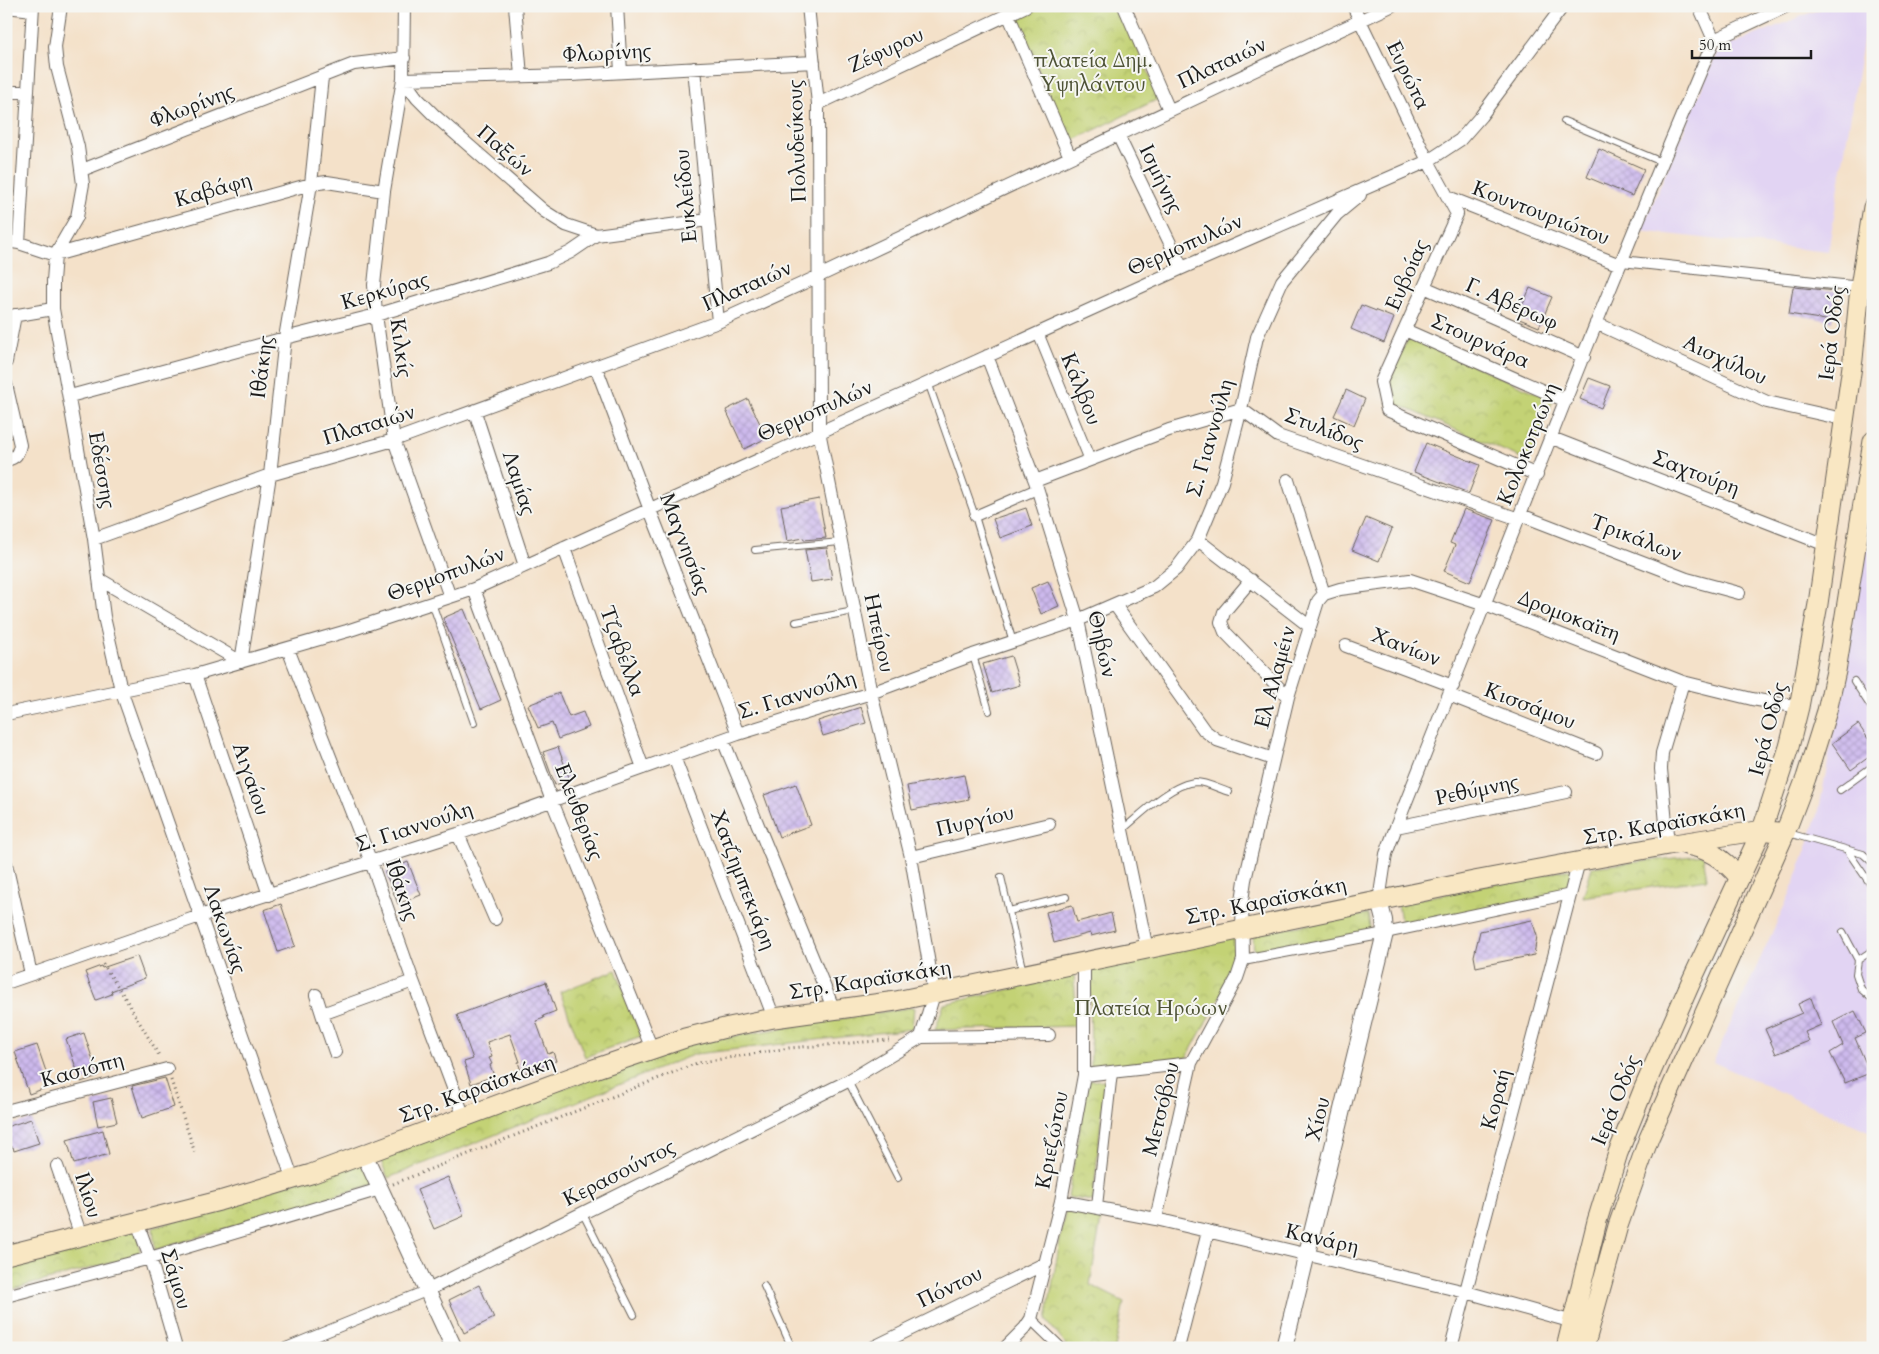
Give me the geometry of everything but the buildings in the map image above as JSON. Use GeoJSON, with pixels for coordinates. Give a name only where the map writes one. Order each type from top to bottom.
{"type":"FeatureCollection","features":[{"type":"Feature","properties":{"kind":"main road","name":"Ιερά Οδός"},"geometry":{"type":"LineString","coordinates":[[1566,1348],[1597,1221],[1618,1153],[1644,1088],[1690,984],[1762,830],[1789,747],[1799,707],[1818,604],[1853,359],[1860,287],[1873,207]]}},
{"type":"Feature","properties":{"kind":"main road"},"geometry":{"type":"LineString","coordinates":[[1584,1348],[1618,1226],[1649,1138],[1785,833],[1815,751],[1836,671],[1873,441]]}},
{"type":"Feature","properties":{"kind":"main road","name":"Στρ. Καραϊσκάκη"},"geometry":{"type":"LineString","coordinates":[[6,1255],[293,1180],[652,1048],[705,1032],[774,1018],[878,1005],[1084,964],[1243,928],[1579,861],[1762,830],[1785,833]]}},
{"type":"Feature","properties":{"kind":"main road"},"geometry":{"type":"LineString","coordinates":[[1668,845],[1694,846],[1707,850],[1729,865],[1739,877]]}},
{"type":"Feature","properties":{"kind":"street","name":"Εδέσσης"},"geometry":{"type":"LineString","coordinates":[[61,6],[56,47],[57,67],[78,147],[82,170],[82,192],[77,218],[55,255],[53,309],[94,539],[104,617],[121,690]]}},
{"type":"Feature","properties":{"kind":"street","name":"Κιλκίς"},"geometry":{"type":"LineString","coordinates":[[404,6],[403,79],[384,191],[374,285],[376,316],[394,440],[450,597]]}},
{"type":"Feature","properties":{"kind":"street"},"geometry":{"type":"LineString","coordinates":[[515,6],[521,76]]}},
{"type":"Feature","properties":{"kind":"street"},"geometry":{"type":"LineString","coordinates":[[617,6],[621,72]]}},
{"type":"Feature","properties":{"kind":"street","name":"Πολυδεύκους"},"geometry":{"type":"LineString","coordinates":[[808,6],[818,104],[819,276]]}},
{"type":"Feature","properties":{"kind":"street","name":"Ζέφυρου"},"geometry":{"type":"LineString","coordinates":[[818,104],[1026,6]]}},
{"type":"Feature","properties":{"kind":"street"},"geometry":{"type":"LineString","coordinates":[[1124,6],[1169,110]]}},
{"type":"Feature","properties":{"kind":"street","name":"Ευρώτα"},"geometry":{"type":"LineString","coordinates":[[1353,6],[1428,161]]}},
{"type":"Feature","properties":{"kind":"street","name":"Πλαταιών"},"geometry":{"type":"LineString","coordinates":[[94,539],[270,475],[394,440],[475,412],[718,322],[1390,6]]}},
{"type":"Feature","properties":{"kind":"street","name":"Θερμοπυλών"},"geometry":{"type":"LineString","coordinates":[[6,714],[195,675],[288,649],[432,604],[474,588],[1182,268],[1340,198],[1370,188],[1428,161],[1460,140],[1563,6]]}},
{"type":"Feature","properties":{"kind":"street"},"geometry":{"type":"LineString","coordinates":[[1700,6],[1714,40],[1787,6]]}},
{"type":"Feature","properties":{"kind":"street"},"geometry":{"type":"LineString","coordinates":[[6,8],[33,9],[13,242],[55,255]]}},
{"type":"Feature","properties":{"kind":"street"},"geometry":{"type":"LineString","coordinates":[[1008,14],[1070,157]]}},
{"type":"Feature","properties":{"kind":"street","name":"Κολοκοτρώνη"},"geometry":{"type":"LineString","coordinates":[[1379,901],[1386,854],[1396,827],[1552,438],[1596,323],[1714,40]]}},
{"type":"Feature","properties":{"kind":"street","name":"Φλωρίνης"},"geometry":{"type":"LineString","coordinates":[[82,170],[354,64],[404,58]]}},
{"type":"Feature","properties":{"kind":"street","name":"Φλωρίνης"},"geometry":{"type":"LineString","coordinates":[[403,79],[571,75],[814,62]]}},
{"type":"Feature","properties":{"kind":"street","name":"Ευκλείδου"},"geometry":{"type":"LineString","coordinates":[[694,68],[718,322]]}},
{"type":"Feature","properties":{"kind":"street","name":"Ιθάκης"},"geometry":{"type":"LineString","coordinates":[[241,662],[270,475],[284,338],[310,184],[322,77]]}},
{"type":"Feature","properties":{"kind":"street","name":"Παξών"},"geometry":{"type":"LineString","coordinates":[[403,79],[417,98],[434,115],[544,211],[566,225],[596,235]]}},
{"type":"Feature","properties":{"kind":"street"},"geometry":{"type":"LineString","coordinates":[[6,92],[27,92]]}},
{"type":"Feature","properties":{"kind":"street","name":"Ισμήνης"},"geometry":{"type":"LineString","coordinates":[[1118,135],[1182,268]]}},
{"type":"Feature","properties":{"kind":"street","name":"Ευβοίας"},"geometry":{"type":"LineString","coordinates":[[1428,161],[1457,214],[1381,382],[1388,410],[1537,475]]}},
{"type":"Feature","properties":{"kind":"street","name":"Καβάφη"},"geometry":{"type":"LineString","coordinates":[[55,255],[310,184],[327,182],[384,191]]}},
{"type":"Feature","properties":{"kind":"street","name":"Σ. Γιαννούλη"},"geometry":{"type":"LineString","coordinates":[[6,983],[200,916],[458,834],[738,734],[872,693],[973,655],[1078,620],[1154,587],[1176,569],[1198,540],[1222,482],[1241,409],[1256,337],[1282,281],[1337,214],[1370,188]]}},
{"type":"Feature","properties":{"kind":"street","name":"Κουντουριώτου"},"geometry":{"type":"LineString","coordinates":[[1448,197],[1621,263]]}},
{"type":"Feature","properties":{"kind":"street","name":"Κερκύρας"},"geometry":{"type":"LineString","coordinates":[[70,396],[284,338],[376,316],[548,263],[571,252],[596,235],[708,220]]}},
{"type":"Feature","properties":{"kind":"street"},"geometry":{"type":"LineString","coordinates":[[1621,263],[1860,287]]}},
{"type":"Feature","properties":{"kind":"street","name":"Ηπείρου"},"geometry":{"type":"LineString","coordinates":[[819,276],[819,431],[854,611],[911,857],[934,994]]}},
{"type":"Feature","properties":{"kind":"street","name":"Γ. Αβέρωφ"},"geometry":{"type":"LineString","coordinates":[[1424,287],[1584,357]]}},
{"type":"Feature","properties":{"kind":"street"},"geometry":{"type":"LineString","coordinates":[[6,362],[10,316],[53,309]]}},
{"type":"Feature","properties":{"kind":"street","name":"Αισχύλου"},"geometry":{"type":"LineString","coordinates":[[1596,323],[1767,402],[1843,419]]}},
{"type":"Feature","properties":{"kind":"street","name":"Στουρνάρα"},"geometry":{"type":"LineString","coordinates":[[1404,330],[1566,402]]}},
{"type":"Feature","properties":{"kind":"street","name":"Κάλβου"},"geometry":{"type":"LineString","coordinates":[[1038,334],[1090,460]]}},
{"type":"Feature","properties":{"kind":"street","name":"Θηβών"},"geometry":{"type":"LineString","coordinates":[[987,356],[1036,485],[1078,620],[1147,949]]}},
{"type":"Feature","properties":{"kind":"street","name":"Μαγνησίας"},"geometry":{"type":"LineString","coordinates":[[596,367],[738,734]]}},
{"type":"Feature","properties":{"kind":"street"},"geometry":{"type":"LineString","coordinates":[[6,384],[20,445],[18,453],[14,458],[7,460]]}},
{"type":"Feature","properties":{"kind":"street"},"geometry":{"type":"LineString","coordinates":[[975,516],[1090,460],[1169,430],[1241,409]]}},
{"type":"Feature","properties":{"kind":"street","name":"Στυλίδος"},"geometry":{"type":"LineString","coordinates":[[1241,409],[1278,436],[1520,517]]}},
{"type":"Feature","properties":{"kind":"street","name":"Λαμίας"},"geometry":{"type":"LineString","coordinates":[[475,412],[525,566]]}},
{"type":"Feature","properties":{"kind":"street","name":"Σαχτούρη"},"geometry":{"type":"LineString","coordinates":[[1552,438],[1826,545]]}},
{"type":"Feature","properties":{"kind":"street"},"geometry":{"type":"LineString","coordinates":[[1288,480],[1324,594]]}},
{"type":"Feature","properties":{"kind":"street","name":"Τρικάλων"},"geometry":{"type":"LineString","coordinates":[[1520,517],[1687,579],[1739,593]]}},
{"type":"Feature","properties":{"kind":"street"},"geometry":{"type":"LineString","coordinates":[[1198,540],[1309,626]]}},
{"type":"Feature","properties":{"kind":"street","name":"Τζαβέλλα"},"geometry":{"type":"LineString","coordinates":[[564,548],[643,768]]}},
{"type":"Feature","properties":{"kind":"street"},"geometry":{"type":"LineString","coordinates":[[99,579],[241,662]]}},
{"type":"Feature","properties":{"kind":"street"},"geometry":{"type":"LineString","coordinates":[[1252,580],[1224,612],[1221,622],[1225,632],[1288,697]]}},
{"type":"Feature","properties":{"kind":"street","name":"Δρομοκαϊτη"},"geometry":{"type":"LineString","coordinates":[[1324,594],[1340,588],[1410,580],[1485,605],[1683,682],[1752,699],[1799,707]]}},
{"type":"Feature","properties":{"kind":"street","name":"Ελευθερίας"},"geometry":{"type":"LineString","coordinates":[[474,588],[552,801],[652,1048]]}},
{"type":"Feature","properties":{"kind":"street","name":"Ελ Αλαμέιν"},"geometry":{"type":"LineString","coordinates":[[1243,928],[1242,901],[1245,880],[1288,697],[1309,626],[1318,601],[1324,594]]}},
{"type":"Feature","properties":{"kind":"street"},"geometry":{"type":"LineString","coordinates":[[1114,605],[1204,730],[1217,740],[1274,759]]}},
{"type":"Feature","properties":{"kind":"street","name":"Χανίων"},"geometry":{"type":"LineString","coordinates":[[1346,646],[1451,691]]}},
{"type":"Feature","properties":{"kind":"street","name":"Ιθάκης"},"geometry":{"type":"LineString","coordinates":[[288,649],[371,862],[464,1117]]}},
{"type":"Feature","properties":{"kind":"street","name":"Αιγαίου"},"geometry":{"type":"LineString","coordinates":[[195,675],[269,895]]}},
{"type":"Feature","properties":{"kind":"street"},"geometry":{"type":"LineString","coordinates":[[1668,845],[1661,769],[1662,753],[1683,682]]}},
{"type":"Feature","properties":{"kind":"street","name":"Λακωνίας"},"geometry":{"type":"LineString","coordinates":[[121,690],[293,1180]]}},
{"type":"Feature","properties":{"kind":"street","name":"Κισσάμου"},"geometry":{"type":"LineString","coordinates":[[1451,691],[1596,753]]}},
{"type":"Feature","properties":{"kind":"street"},"geometry":{"type":"LineString","coordinates":[[723,740],[834,1010]]}},
{"type":"Feature","properties":{"kind":"street","name":"Χατζημπεκιάρη"},"geometry":{"type":"LineString","coordinates":[[674,757],[774,1018]]}},
{"type":"Feature","properties":{"kind":"street","name":"Ρεθύμνης"},"geometry":{"type":"LineString","coordinates":[[1396,827],[1566,792]]}},
{"type":"Feature","properties":{"kind":"street","name":"Πυργίου"},"geometry":{"type":"LineString","coordinates":[[911,857],[1048,824]]}},
{"type":"Feature","properties":{"kind":"street"},"geometry":{"type":"LineString","coordinates":[[458,834],[495,919]]}},
{"type":"Feature","properties":{"kind":"street","name":"Κοραή"},"geometry":{"type":"LineString","coordinates":[[1451,1348],[1579,861]]}},
{"type":"Feature","properties":{"kind":"street"},"geometry":{"type":"LineString","coordinates":[[6,864],[31,974]]}},
{"type":"Feature","properties":{"kind":"street"},"geometry":{"type":"LineString","coordinates":[[1243,960],[1386,934],[1570,894]]}},
{"type":"Feature","properties":{"kind":"street","name":"Χίου"},"geometry":{"type":"LineString","coordinates":[[1284,1348],[1386,934],[1379,901]]}},
{"type":"Feature","properties":{"kind":"street","name":"Μετσόβου"},"geometry":{"type":"LineString","coordinates":[[1156,1219],[1191,1064],[1237,978],[1243,960],[1243,928]]}},
{"type":"Feature","properties":{"kind":"street","name":"Κριεζώτου"},"geometry":{"type":"LineString","coordinates":[[1031,1319],[1061,1201],[1084,1075],[1084,964]]}},
{"type":"Feature","properties":{"kind":"street"},"geometry":{"type":"LineString","coordinates":[[322,1014],[413,981]]}},
{"type":"Feature","properties":{"kind":"street"},"geometry":{"type":"LineString","coordinates":[[934,994],[921,1037],[1049,1035]]}},
{"type":"Feature","properties":{"kind":"street"},"geometry":{"type":"LineString","coordinates":[[316,995],[335,1052]]}},
{"type":"Feature","properties":{"kind":"street","name":"Κερασούντος"},"geometry":{"type":"LineString","coordinates":[[286,1348],[426,1291],[848,1081],[921,1037]]}},
{"type":"Feature","properties":{"kind":"street"},"geometry":{"type":"LineString","coordinates":[[1084,1075],[1191,1064]]}},
{"type":"Feature","properties":{"kind":"street","name":"Κασιόπη"},"geometry":{"type":"LineString","coordinates":[[6,1110],[167,1069]]}},
{"type":"Feature","properties":{"kind":"street"},"geometry":{"type":"LineString","coordinates":[[1096,1206],[1112,1072]]}},
{"type":"Feature","properties":{"kind":"street"},"geometry":{"type":"LineString","coordinates":[[364,1154],[454,1348]]}},
{"type":"Feature","properties":{"kind":"street","name":"Ιλίου"},"geometry":{"type":"LineString","coordinates":[[57,1166],[80,1236]]}},
{"type":"Feature","properties":{"kind":"street"},"geometry":{"type":"LineString","coordinates":[[6,1296],[150,1258],[380,1189]]}},
{"type":"Feature","properties":{"kind":"street","name":"Κανάρη"},"geometry":{"type":"LineString","coordinates":[[1061,1201],[1096,1206],[1156,1219],[1466,1292],[1572,1322]]}},
{"type":"Feature","properties":{"kind":"street","name":"Σάμου"},"geometry":{"type":"LineString","coordinates":[[137,1222],[150,1258],[176,1348]]}},
{"type":"Feature","properties":{"kind":"street"},"geometry":{"type":"LineString","coordinates":[[1178,1348],[1208,1232]]}},
{"type":"Feature","properties":{"kind":"street","name":"Πόντου"},"geometry":{"type":"LineString","coordinates":[[872,1348],[1046,1263]]}},
{"type":"Feature","properties":{"kind":"street"},"geometry":{"type":"LineString","coordinates":[[1005,1348],[1025,1328],[1031,1319],[1061,1348]]}},
{"type":"Feature","properties":{"kind":"lane"},"geometry":{"type":"LineString","coordinates":[[1564,121],[1662,162]]}},
{"type":"Feature","properties":{"kind":"lane"},"geometry":{"type":"LineString","coordinates":[[928,382],[975,516],[1013,642]]}},
{"type":"Feature","properties":{"kind":"lane"},"geometry":{"type":"LineString","coordinates":[[755,550],[840,542]]}},
{"type":"Feature","properties":{"kind":"lane"},"geometry":{"type":"LineString","coordinates":[[432,604],[474,723]]}},
{"type":"Feature","properties":{"kind":"lane"},"geometry":{"type":"LineString","coordinates":[[796,622],[854,611]]}},
{"type":"Feature","properties":{"kind":"lane"},"geometry":{"type":"LineString","coordinates":[[973,655],[989,711]]}},
{"type":"Feature","properties":{"kind":"lane"},"geometry":{"type":"LineString","coordinates":[[1854,681],[1873,710]]}},
{"type":"Feature","properties":{"kind":"lane"},"geometry":{"type":"LineString","coordinates":[[1840,790],[1873,766]]}},
{"type":"Feature","properties":{"kind":"lane"},"geometry":{"type":"LineString","coordinates":[[1122,830],[1169,793],[1184,784],[1198,782],[1229,792]]}},
{"type":"Feature","properties":{"kind":"lane"},"geometry":{"type":"LineString","coordinates":[[1785,833],[1863,854],[1873,863]]}},
{"type":"Feature","properties":{"kind":"lane"},"geometry":{"type":"LineString","coordinates":[[1847,850],[1873,888]]}},
{"type":"Feature","properties":{"kind":"lane"},"geometry":{"type":"LineString","coordinates":[[1001,877],[1024,976]]}},
{"type":"Feature","properties":{"kind":"lane"},"geometry":{"type":"LineString","coordinates":[[1009,911],[1066,897]]}},
{"type":"Feature","properties":{"kind":"lane"},"geometry":{"type":"LineString","coordinates":[[1843,932],[1858,960],[1856,974],[1861,989],[1870,997],[1873,997]]}},
{"type":"Feature","properties":{"kind":"lane"},"geometry":{"type":"LineString","coordinates":[[1858,960],[1873,950]]}},
{"type":"Feature","properties":{"kind":"lane"},"geometry":{"type":"LineString","coordinates":[[848,1081],[898,1178]]}},
{"type":"Feature","properties":{"kind":"lane"},"geometry":{"type":"LineString","coordinates":[[583,1214],[634,1315]]}},
{"type":"Feature","properties":{"kind":"lane"},"geometry":{"type":"LineString","coordinates":[[764,1286],[792,1348]]}},
{"type":"Feature","properties":{"kind":"path"},"geometry":{"type":"LineString","coordinates":[[94,952],[122,993],[167,1069],[195,1153]]}},
{"type":"Feature","properties":{"kind":"path"},"geometry":{"type":"LineString","coordinates":[[380,1189],[697,1062],[789,1048],[893,1039]]}},
{"type":"Feature","properties":{"kind":"shaded area"},"geometry":{"type":"Polygon","coordinates":[[[1827,6],[1869,6],[1828,252],[1641,231],[1718,50],[1827,6]]]}},
{"type":"Feature","properties":{"kind":"shaded area"},"geometry":{"type":"Polygon","coordinates":[[[1873,488],[1873,1133],[1713,1062],[1793,887],[1818,815],[1838,708],[1873,488]]]}},
{"type":"Feature","properties":{"kind":"green space","name":"πλατεία Δημ. Υψηλάντου"},"geometry":{"type":"Polygon","coordinates":[[[1045,6],[1118,6],[1160,98],[1068,143],[1018,19],[1045,6]]]}},
{"type":"Feature","properties":{"kind":"green space"},"geometry":{"type":"Polygon","coordinates":[[[1408,337],[1553,400],[1528,461],[1392,402],[1388,384],[1408,337]]]}},
{"type":"Feature","properties":{"kind":"green space"},"geometry":{"type":"Polygon","coordinates":[[[1703,855],[1707,879],[1583,897],[1592,867],[1703,855]]]}},
{"type":"Feature","properties":{"kind":"green space"},"geometry":{"type":"Polygon","coordinates":[[[1576,868],[1569,892],[1402,927],[1398,903],[1576,868]]]}},
{"type":"Feature","properties":{"kind":"green space"},"geometry":{"type":"Polygon","coordinates":[[[1368,914],[1371,933],[1254,955],[1253,934],[1368,914]]]}},
{"type":"Feature","properties":{"kind":"green space","name":"Πλατεία Ηρώων"},"geometry":{"type":"Polygon","coordinates":[[[1236,935],[1240,960],[1187,1057],[1091,1069],[1090,968],[1236,935]]]}},
{"type":"Feature","properties":{"kind":"green space"},"geometry":{"type":"Polygon","coordinates":[[[616,970],[641,1036],[585,1057],[560,992],[616,970]]]}},
{"type":"Feature","properties":{"kind":"green space"},"geometry":{"type":"Polygon","coordinates":[[[1074,975],[1077,1026],[935,1030],[944,1004],[1074,975]]]}},
{"type":"Feature","properties":{"kind":"green space"},"geometry":{"type":"Polygon","coordinates":[[[914,1007],[912,1029],[695,1054],[388,1178],[378,1154],[691,1043],[914,1007]]]}},
{"type":"Feature","properties":{"kind":"green space"},"geometry":{"type":"Polygon","coordinates":[[[1105,1080],[1093,1201],[1068,1197],[1088,1081],[1105,1080]]]}},
{"type":"Feature","properties":{"kind":"green space"},"geometry":{"type":"Polygon","coordinates":[[[363,1159],[374,1184],[155,1250],[153,1228],[363,1159]]]}},
{"type":"Feature","properties":{"kind":"green space"},"geometry":{"type":"Polygon","coordinates":[[[1065,1212],[1101,1219],[1090,1285],[1124,1302],[1115,1348],[1066,1348],[1066,1345],[1046,1320],[1065,1212]]]}},
{"type":"Feature","properties":{"kind":"green space"},"geometry":{"type":"Polygon","coordinates":[[[137,1222],[140,1255],[6,1291],[6,1262],[137,1222]]]}}]}
